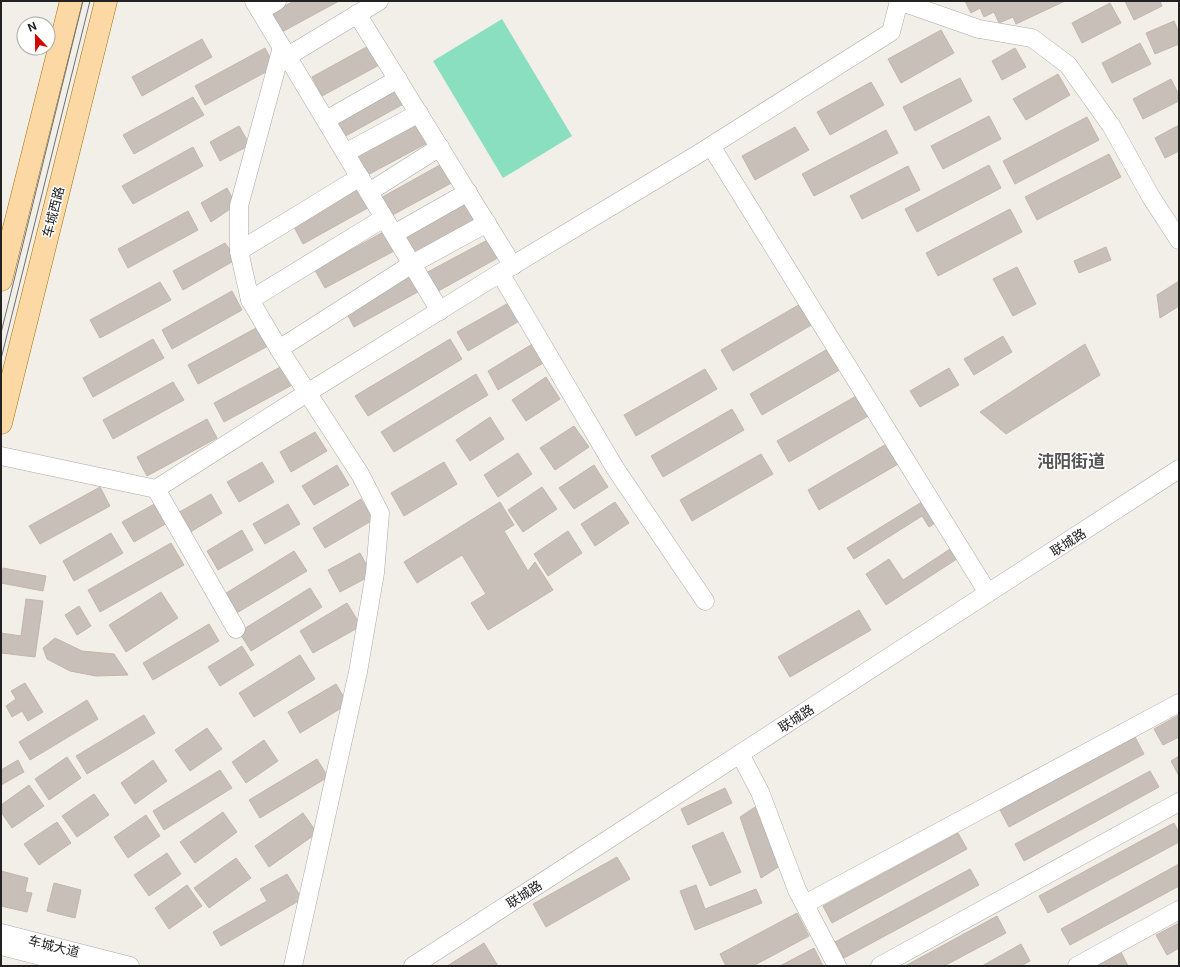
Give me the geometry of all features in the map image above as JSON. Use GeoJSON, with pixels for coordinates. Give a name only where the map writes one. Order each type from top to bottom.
{"type":"FeatureCollection","features":[{"type":"Feature","properties":{"kind":"main road"},"geometry":{"type":"LineString","coordinates":[[1,280],[71,1]]}},
{"type":"Feature","properties":{"kind":"main road","name":"车城西路"},"geometry":{"type":"LineString","coordinates":[[1,423],[106,1]]}},
{"type":"Feature","properties":{"kind":"street"},"geometry":{"type":"LineString","coordinates":[[277,1],[257,6],[440,311]]}},
{"type":"Feature","properties":{"kind":"street"},"geometry":{"type":"LineString","coordinates":[[293,966],[358,672],[375,573],[380,513],[360,474],[279,349],[250,300],[239,252],[239,206],[278,63],[285,51],[359,8],[379,1]]}},
{"type":"Feature","properties":{"kind":"street"},"geometry":{"type":"LineString","coordinates":[[1,456],[156,489],[307,393],[710,146],[891,32],[899,1],[979,29],[1032,38],[1068,65],[1112,127],[1151,197],[1179,240]]}},
{"type":"Feature","properties":{"kind":"street"},"geometry":{"type":"LineString","coordinates":[[359,8],[398,79],[487,223],[507,270],[615,468],[706,601]]}},
{"type":"Feature","properties":{"kind":"street"},"geometry":{"type":"LineString","coordinates":[[326,120],[398,79]]}},
{"type":"Feature","properties":{"kind":"street"},"geometry":{"type":"LineString","coordinates":[[345,153],[419,113]]}},
{"type":"Feature","properties":{"kind":"street"},"geometry":{"type":"LineString","coordinates":[[710,146],[988,593]]}},
{"type":"Feature","properties":{"kind":"street"},"geometry":{"type":"LineString","coordinates":[[239,252],[364,185],[440,147]]}},
{"type":"Feature","properties":{"kind":"street"},"geometry":{"type":"LineString","coordinates":[[394,234],[468,192]]}},
{"type":"Feature","properties":{"kind":"street"},"geometry":{"type":"LineString","coordinates":[[250,300],[384,218]]}},
{"type":"Feature","properties":{"kind":"street"},"geometry":{"type":"LineString","coordinates":[[279,349],[412,264],[487,223]]}},
{"type":"Feature","properties":{"kind":"street","name":"联城路"},"geometry":{"type":"LineString","coordinates":[[412,966],[1179,469]]}},
{"type":"Feature","properties":{"kind":"street"},"geometry":{"type":"LineString","coordinates":[[156,489],[236,630]]}},
{"type":"Feature","properties":{"kind":"street"},"geometry":{"type":"LineString","coordinates":[[805,904],[1179,703]]}},
{"type":"Feature","properties":{"kind":"street"},"geometry":{"type":"LineString","coordinates":[[740,754],[760,792],[798,890],[837,966]]}},
{"type":"Feature","properties":{"kind":"street"},"geometry":{"type":"LineString","coordinates":[[880,966],[1179,802]]}},
{"type":"Feature","properties":{"kind":"street"},"geometry":{"type":"LineString","coordinates":[[1077,966],[1179,910]]}},
{"type":"Feature","properties":{"kind":"street","name":"车城大道"},"geometry":{"type":"LineString","coordinates":[[1,933],[130,966]]}},
{"type":"Feature","properties":{"kind":"street","name":"车城大道"},"geometry":{"type":"LineString","coordinates":[[1,946],[80,966]]}},
{"type":"Feature","properties":{"kind":"green space"},"geometry":{"type":"Polygon","coordinates":[[[502,19],[572,136],[503,178],[433,61],[502,19]]]}},
{"type":"Feature","properties":{"kind":"building"},"geometry":{"type":"Polygon","coordinates":[[[294,1],[339,1],[280,33],[270,14],[294,1]]]}},
{"type":"Feature","properties":{"kind":"building"},"geometry":{"type":"Polygon","coordinates":[[[965,1],[1065,1],[1016,24],[1013,17],[999,23],[994,12],[984,17],[980,8],[971,13],[965,1]]]}},
{"type":"Feature","properties":{"kind":"building"},"geometry":{"type":"Polygon","coordinates":[[[1125,1],[1160,1],[1162,6],[1134,20],[1125,1]]]}},
{"type":"Feature","properties":{"kind":"building"},"geometry":{"type":"Polygon","coordinates":[[[1110,3],[1121,23],[1082,43],[1072,23],[1110,3]]]}},
{"type":"Feature","properties":{"kind":"building"},"geometry":{"type":"Polygon","coordinates":[[[1174,21],[1179,33],[1179,44],[1155,54],[1146,33],[1174,21]]]}},
{"type":"Feature","properties":{"kind":"building"},"geometry":{"type":"Polygon","coordinates":[[[941,30],[954,53],[901,83],[888,59],[941,30]]]}},
{"type":"Feature","properties":{"kind":"building"},"geometry":{"type":"Polygon","coordinates":[[[202,39],[212,57],[142,96],[132,77],[202,39]]]}},
{"type":"Feature","properties":{"kind":"building"},"geometry":{"type":"Polygon","coordinates":[[[1140,43],[1151,64],[1112,83],[1102,63],[1140,43]]]}},
{"type":"Feature","properties":{"kind":"building"},"geometry":{"type":"Polygon","coordinates":[[[372,44],[383,63],[322,96],[312,77],[372,44]]]}},
{"type":"Feature","properties":{"kind":"building"},"geometry":{"type":"Polygon","coordinates":[[[265,48],[275,67],[205,105],[195,86],[265,48]]]}},
{"type":"Feature","properties":{"kind":"building"},"geometry":{"type":"Polygon","coordinates":[[[1015,48],[1026,67],[1002,80],[992,61],[1015,48]]]}},
{"type":"Feature","properties":{"kind":"building"},"geometry":{"type":"Polygon","coordinates":[[[1058,74],[1070,95],[1026,120],[1013,99],[1058,74]]]}},
{"type":"Feature","properties":{"kind":"building"},"geometry":{"type":"Polygon","coordinates":[[[960,78],[972,101],[915,131],[903,107],[960,78]]]}},
{"type":"Feature","properties":{"kind":"building"},"geometry":{"type":"Polygon","coordinates":[[[1171,79],[1179,95],[1179,101],[1143,119],[1133,99],[1171,79]]]}},
{"type":"Feature","properties":{"kind":"building"},"geometry":{"type":"Polygon","coordinates":[[[871,82],[884,105],[830,135],[817,112],[871,82]]]}},
{"type":"Feature","properties":{"kind":"building"},"geometry":{"type":"Polygon","coordinates":[[[397,83],[407,102],[342,138],[331,120],[397,83]]]}},
{"type":"Feature","properties":{"kind":"building"},"geometry":{"type":"Polygon","coordinates":[[[193,97],[204,115],[134,154],[123,135],[193,97]]]}},
{"type":"Feature","properties":{"kind":"building"},"geometry":{"type":"Polygon","coordinates":[[[989,116],[1001,139],[943,169],[931,146],[989,116]]]}},
{"type":"Feature","properties":{"kind":"building"},"geometry":{"type":"Polygon","coordinates":[[[1087,117],[1099,140],[1015,184],[1003,161],[1087,117]]]}},
{"type":"Feature","properties":{"kind":"building"},"geometry":{"type":"Polygon","coordinates":[[[422,121],[433,140],[362,178],[352,159],[422,121]]]}},
{"type":"Feature","properties":{"kind":"building"},"geometry":{"type":"Polygon","coordinates":[[[1179,125],[1179,151],[1165,158],[1155,138],[1179,125]]]}},
{"type":"Feature","properties":{"kind":"building"},"geometry":{"type":"Polygon","coordinates":[[[239,126],[250,145],[220,161],[210,142],[239,126]]]}},
{"type":"Feature","properties":{"kind":"building"},"geometry":{"type":"Polygon","coordinates":[[[795,127],[809,150],[755,180],[742,156],[795,127]]]}},
{"type":"Feature","properties":{"kind":"building"},"geometry":{"type":"Polygon","coordinates":[[[886,130],[898,153],[814,196],[802,174],[886,130]]]}},
{"type":"Feature","properties":{"kind":"building"},"geometry":{"type":"Polygon","coordinates":[[[193,147],[203,166],[133,204],[122,186],[193,147]]]}},
{"type":"Feature","properties":{"kind":"building"},"geometry":{"type":"Polygon","coordinates":[[[1109,154],[1121,177],[1037,220],[1025,197],[1109,154]]]}},
{"type":"Feature","properties":{"kind":"building"},"geometry":{"type":"Polygon","coordinates":[[[447,161],[457,180],[387,218],[377,200],[447,161]]]}},
{"type":"Feature","properties":{"kind":"building"},"geometry":{"type":"Polygon","coordinates":[[[989,165],[1001,188],[917,232],[905,209],[989,165]]]}},
{"type":"Feature","properties":{"kind":"building"},"geometry":{"type":"Polygon","coordinates":[[[908,166],[920,190],[862,219],[850,196],[908,166]]]}},
{"type":"Feature","properties":{"kind":"building"},"geometry":{"type":"Polygon","coordinates":[[[363,187],[373,205],[303,244],[293,225],[363,187]]]}},
{"type":"Feature","properties":{"kind":"building"},"geometry":{"type":"Polygon","coordinates":[[[227,188],[236,205],[211,222],[201,203],[227,188]]]}},
{"type":"Feature","properties":{"kind":"building"},"geometry":{"type":"Polygon","coordinates":[[[468,200],[479,219],[408,257],[398,238],[468,200]]]}},
{"type":"Feature","properties":{"kind":"building"},"geometry":{"type":"Polygon","coordinates":[[[1010,209],[1022,232],[938,276],[926,253],[1010,209]]]}},
{"type":"Feature","properties":{"kind":"building"},"geometry":{"type":"Polygon","coordinates":[[[188,211],[198,230],[128,268],[118,249],[188,211]]]}},
{"type":"Feature","properties":{"kind":"building"},"geometry":{"type":"Polygon","coordinates":[[[385,231],[396,250],[325,288],[315,270],[385,231]]]}},
{"type":"Feature","properties":{"kind":"building"},"geometry":{"type":"Polygon","coordinates":[[[493,237],[503,255],[433,294],[422,275],[493,237]]]}},
{"type":"Feature","properties":{"kind":"building"},"geometry":{"type":"Polygon","coordinates":[[[225,243],[237,259],[183,290],[173,271],[225,243]]]}},
{"type":"Feature","properties":{"kind":"building"},"geometry":{"type":"Polygon","coordinates":[[[1106,247],[1111,260],[1079,273],[1074,261],[1106,247]]]}},
{"type":"Feature","properties":{"kind":"building"},"geometry":{"type":"Polygon","coordinates":[[[1017,267],[1036,304],[1013,316],[993,279],[1017,267]]]}},
{"type":"Feature","properties":{"kind":"building"},"geometry":{"type":"Polygon","coordinates":[[[414,270],[425,288],[354,327],[344,308],[414,270]]]}},
{"type":"Feature","properties":{"kind":"building"},"geometry":{"type":"Polygon","coordinates":[[[1179,281],[1179,306],[1160,318],[1157,295],[1179,281]]]}},
{"type":"Feature","properties":{"kind":"building"},"geometry":{"type":"Polygon","coordinates":[[[160,282],[171,300],[100,338],[90,320],[160,282]]]}},
{"type":"Feature","properties":{"kind":"building"},"geometry":{"type":"Polygon","coordinates":[[[232,291],[242,310],[172,349],[162,330],[232,291]]]}},
{"type":"Feature","properties":{"kind":"building"},"geometry":{"type":"Polygon","coordinates":[[[512,301],[521,320],[468,351],[457,332],[512,301]]]}},
{"type":"Feature","properties":{"kind":"building"},"geometry":{"type":"Polygon","coordinates":[[[802,303],[813,324],[733,371],[721,350],[802,303]]]}},
{"type":"Feature","properties":{"kind":"building"},"geometry":{"type":"Polygon","coordinates":[[[258,327],[268,346],[198,384],[188,365],[258,327]]]}},
{"type":"Feature","properties":{"kind":"building"},"geometry":{"type":"Polygon","coordinates":[[[1003,336],[1012,352],[974,375],[964,359],[1003,336]]]}},
{"type":"Feature","properties":{"kind":"building"},"geometry":{"type":"Polygon","coordinates":[[[153,339],[164,358],[93,397],[83,378],[153,339]]]}},
{"type":"Feature","properties":{"kind":"building"},"geometry":{"type":"Polygon","coordinates":[[[450,339],[462,359],[368,416],[355,396],[450,339]]]}},
{"type":"Feature","properties":{"kind":"building"},"geometry":{"type":"Polygon","coordinates":[[[534,343],[545,362],[498,390],[488,371],[534,343]]]}},
{"type":"Feature","properties":{"kind":"building"},"geometry":{"type":"Polygon","coordinates":[[[1085,344],[1100,375],[1006,434],[980,412],[1085,344]]]}},
{"type":"Feature","properties":{"kind":"building"},"geometry":{"type":"Polygon","coordinates":[[[831,347],[843,368],[762,415],[750,394],[831,347]]]}},
{"type":"Feature","properties":{"kind":"building"},"geometry":{"type":"Polygon","coordinates":[[[284,365],[294,384],[224,422],[214,403],[284,365]]]}},
{"type":"Feature","properties":{"kind":"building"},"geometry":{"type":"Polygon","coordinates":[[[949,368],[959,385],[920,407],[910,391],[949,368]]]}},
{"type":"Feature","properties":{"kind":"building"},"geometry":{"type":"Polygon","coordinates":[[[705,369],[717,389],[636,436],[624,415],[705,369]]]}},
{"type":"Feature","properties":{"kind":"building"},"geometry":{"type":"Polygon","coordinates":[[[476,374],[488,395],[394,452],[381,432],[476,374]]]}},
{"type":"Feature","properties":{"kind":"building"},"geometry":{"type":"Polygon","coordinates":[[[546,377],[560,399],[526,421],[512,400],[546,377]]]}},
{"type":"Feature","properties":{"kind":"building"},"geometry":{"type":"Polygon","coordinates":[[[173,382],[184,400],[113,439],[103,420],[173,382]]]}},
{"type":"Feature","properties":{"kind":"building"},"geometry":{"type":"Polygon","coordinates":[[[858,395],[870,415],[789,462],[777,441],[858,395]]]}},
{"type":"Feature","properties":{"kind":"building"},"geometry":{"type":"Polygon","coordinates":[[[732,409],[744,430],[663,477],[651,456],[732,409]]]}},
{"type":"Feature","properties":{"kind":"building"},"geometry":{"type":"Polygon","coordinates":[[[490,417],[504,439],[470,461],[456,440],[490,417]]]}},
{"type":"Feature","properties":{"kind":"building"},"geometry":{"type":"Polygon","coordinates":[[[207,419],[217,438],[147,476],[137,457],[207,419]]]}},
{"type":"Feature","properties":{"kind":"building"},"geometry":{"type":"Polygon","coordinates":[[[574,426],[589,447],[555,470],[540,448],[574,426]]]}},
{"type":"Feature","properties":{"kind":"building"},"geometry":{"type":"Polygon","coordinates":[[[315,432],[327,451],[291,472],[280,452],[315,432]]]}},
{"type":"Feature","properties":{"kind":"building"},"geometry":{"type":"Polygon","coordinates":[[[888,443],[900,463],[819,510],[808,490],[888,443]]]}},
{"type":"Feature","properties":{"kind":"building"},"geometry":{"type":"Polygon","coordinates":[[[518,453],[532,474],[498,497],[484,475],[518,453]]]}},
{"type":"Feature","properties":{"kind":"building"},"geometry":{"type":"Polygon","coordinates":[[[761,454],[773,474],[692,521],[680,500],[761,454]]]}},
{"type":"Feature","properties":{"kind":"building"},"geometry":{"type":"Polygon","coordinates":[[[262,462],[274,482],[239,502],[227,482],[262,462]]]}},
{"type":"Feature","properties":{"kind":"building"},"geometry":{"type":"Polygon","coordinates":[[[444,462],[457,484],[404,516],[391,493],[444,462]]]}},
{"type":"Feature","properties":{"kind":"building"},"geometry":{"type":"Polygon","coordinates":[[[337,465],[349,485],[314,505],[302,486],[337,465]]]}},
{"type":"Feature","properties":{"kind":"building"},"geometry":{"type":"Polygon","coordinates":[[[594,465],[608,487],[574,509],[559,488],[594,465]]]}},
{"type":"Feature","properties":{"kind":"building"},"geometry":{"type":"Polygon","coordinates":[[[100,487],[110,506],[40,544],[29,526],[100,487]]]}},
{"type":"Feature","properties":{"kind":"building"},"geometry":{"type":"Polygon","coordinates":[[[542,487],[557,509],[523,532],[508,510],[542,487]]]}},
{"type":"Feature","properties":{"kind":"building"},"geometry":{"type":"Polygon","coordinates":[[[211,494],[222,513],[187,534],[176,514],[211,494]]]}},
{"type":"Feature","properties":{"kind":"building"},"geometry":{"type":"Polygon","coordinates":[[[361,499],[373,520],[325,548],[313,528],[361,499]]]}},
{"type":"Feature","properties":{"kind":"building"},"geometry":{"type":"Polygon","coordinates":[[[925,500],[938,521],[929,527],[922,516],[854,559],[847,548],[925,500]]]}},
{"type":"Feature","properties":{"kind":"building"},"geometry":{"type":"Polygon","coordinates":[[[158,502],[169,522],[134,542],[122,522],[158,502]]]}},
{"type":"Feature","properties":{"kind":"building"},"geometry":{"type":"Polygon","coordinates":[[[500,502],[514,525],[504,531],[528,571],[535,562],[553,590],[488,630],[471,603],[486,594],[462,555],[417,583],[404,562],[500,502]]]}},
{"type":"Feature","properties":{"kind":"building"},"geometry":{"type":"Polygon","coordinates":[[[615,502],[629,523],[595,546],[581,524],[615,502]]]}},
{"type":"Feature","properties":{"kind":"building"},"geometry":{"type":"Polygon","coordinates":[[[288,504],[300,524],[265,544],[253,524],[288,504]]]}},
{"type":"Feature","properties":{"kind":"building"},"geometry":{"type":"Polygon","coordinates":[[[242,530],[253,550],[218,570],[207,551],[242,530]]]}},
{"type":"Feature","properties":{"kind":"building"},"geometry":{"type":"Polygon","coordinates":[[[568,531],[582,553],[548,576],[534,554],[568,531]]]}},
{"type":"Feature","properties":{"kind":"building"},"geometry":{"type":"Polygon","coordinates":[[[111,533],[123,553],[74,581],[63,561],[111,533]]]}},
{"type":"Feature","properties":{"kind":"building"},"geometry":{"type":"Polygon","coordinates":[[[171,543],[184,565],[100,612],[88,590],[171,543]]]}},
{"type":"Feature","properties":{"kind":"building"},"geometry":{"type":"Polygon","coordinates":[[[953,547],[960,557],[886,605],[866,574],[889,559],[903,580],[953,547]]]}},
{"type":"Feature","properties":{"kind":"building"},"geometry":{"type":"Polygon","coordinates":[[[294,551],[307,571],[235,614],[223,595],[294,551]]]}},
{"type":"Feature","properties":{"kind":"building"},"geometry":{"type":"Polygon","coordinates":[[[360,553],[372,575],[340,592],[328,570],[360,553]]]}},
{"type":"Feature","properties":{"kind":"building"},"geometry":{"type":"Polygon","coordinates":[[[3,568],[46,576],[43,591],[1,583],[3,568]]]}},
{"type":"Feature","properties":{"kind":"building"},"geometry":{"type":"Polygon","coordinates":[[[310,588],[322,607],[251,651],[239,632],[310,588]]]}},
{"type":"Feature","properties":{"kind":"building"},"geometry":{"type":"Polygon","coordinates":[[[161,592],[178,618],[126,652],[109,625],[161,592]]]}},
{"type":"Feature","properties":{"kind":"building"},"geometry":{"type":"Polygon","coordinates":[[[26,599],[43,601],[35,657],[1,653],[1,633],[21,636],[26,599]]]}},
{"type":"Feature","properties":{"kind":"building"},"geometry":{"type":"Polygon","coordinates":[[[347,603],[361,626],[313,653],[300,631],[347,603]]]}},
{"type":"Feature","properties":{"kind":"building"},"geometry":{"type":"Polygon","coordinates":[[[79,606],[91,626],[77,635],[65,615],[79,606]]]}},
{"type":"Feature","properties":{"kind":"building"},"geometry":{"type":"Polygon","coordinates":[[[859,610],[871,630],[790,677],[778,657],[859,610]]]}},
{"type":"Feature","properties":{"kind":"building"},"geometry":{"type":"Polygon","coordinates":[[[209,624],[219,641],[153,680],[143,663],[209,624]]]}},
{"type":"Feature","properties":{"kind":"building"},"geometry":{"type":"Polygon","coordinates":[[[55,638],[82,651],[114,654],[128,675],[96,676],[70,671],[47,659],[43,648],[55,638]]]}},
{"type":"Feature","properties":{"kind":"building"},"geometry":{"type":"Polygon","coordinates":[[[242,646],[254,665],[220,686],[208,667],[242,646]]]}},
{"type":"Feature","properties":{"kind":"building"},"geometry":{"type":"Polygon","coordinates":[[[300,655],[315,679],[254,717],[239,693],[300,655]]]}},
{"type":"Feature","properties":{"kind":"building"},"geometry":{"type":"Polygon","coordinates":[[[25,683],[43,712],[28,721],[22,711],[12,717],[6,706],[16,699],[11,691],[25,683]]]}},
{"type":"Feature","properties":{"kind":"building"},"geometry":{"type":"Polygon","coordinates":[[[336,684],[348,704],[300,733],[288,712],[336,684]]]}},
{"type":"Feature","properties":{"kind":"building"},"geometry":{"type":"Polygon","coordinates":[[[87,700],[98,719],[30,760],[19,742],[87,700]]]}},
{"type":"Feature","properties":{"kind":"building"},"geometry":{"type":"Polygon","coordinates":[[[144,715],[155,733],[87,774],[76,756],[144,715]]]}},
{"type":"Feature","properties":{"kind":"building"},"geometry":{"type":"Polygon","coordinates":[[[1179,715],[1179,737],[1163,745],[1154,729],[1179,715]]]}},
{"type":"Feature","properties":{"kind":"building"},"geometry":{"type":"Polygon","coordinates":[[[207,728],[222,749],[190,771],[175,750],[207,728]]]}},
{"type":"Feature","properties":{"kind":"building"},"geometry":{"type":"Polygon","coordinates":[[[1135,737],[1144,754],[1009,827],[1000,810],[1135,737]]]}},
{"type":"Feature","properties":{"kind":"building"},"geometry":{"type":"Polygon","coordinates":[[[264,740],[278,761],[246,783],[232,762],[264,740]]]}},
{"type":"Feature","properties":{"kind":"building"},"geometry":{"type":"Polygon","coordinates":[[[1179,756],[1179,776],[1171,761],[1179,756]]]}},
{"type":"Feature","properties":{"kind":"building"},"geometry":{"type":"Polygon","coordinates":[[[67,757],[81,778],[49,800],[35,779],[67,757]]]}},
{"type":"Feature","properties":{"kind":"building"},"geometry":{"type":"Polygon","coordinates":[[[317,759],[328,777],[260,818],[249,800],[317,759]]]}},
{"type":"Feature","properties":{"kind":"building"},"geometry":{"type":"Polygon","coordinates":[[[18,760],[24,772],[1,785],[1,770],[18,760]]]}},
{"type":"Feature","properties":{"kind":"building"},"geometry":{"type":"Polygon","coordinates":[[[153,760],[167,781],[135,804],[121,783],[153,760]]]}},
{"type":"Feature","properties":{"kind":"building"},"geometry":{"type":"Polygon","coordinates":[[[220,770],[232,788],[164,830],[153,811],[220,770]]]}},
{"type":"Feature","properties":{"kind":"building"},"geometry":{"type":"Polygon","coordinates":[[[1150,771],[1159,787],[1024,861],[1015,844],[1150,771]]]}},
{"type":"Feature","properties":{"kind":"building"},"geometry":{"type":"Polygon","coordinates":[[[29,785],[44,806],[12,828],[1,812],[1,805],[29,785]]]}},
{"type":"Feature","properties":{"kind":"building"},"geometry":{"type":"Polygon","coordinates":[[[725,788],[732,803],[688,825],[681,809],[725,788]]]}},
{"type":"Feature","properties":{"kind":"building"},"geometry":{"type":"Polygon","coordinates":[[[94,794],[109,815],[77,837],[62,816],[94,794]]]}},
{"type":"Feature","properties":{"kind":"building"},"geometry":{"type":"Polygon","coordinates":[[[758,805],[780,866],[761,878],[740,817],[758,805]]]}},
{"type":"Feature","properties":{"kind":"building"},"geometry":{"type":"Polygon","coordinates":[[[223,812],[237,832],[195,863],[180,842],[223,812]]]}},
{"type":"Feature","properties":{"kind":"building"},"geometry":{"type":"Polygon","coordinates":[[[303,813],[317,833],[269,867],[255,846],[303,813]]]}},
{"type":"Feature","properties":{"kind":"building"},"geometry":{"type":"Polygon","coordinates":[[[146,815],[160,836],[128,858],[114,837],[146,815]]]}},
{"type":"Feature","properties":{"kind":"building"},"geometry":{"type":"Polygon","coordinates":[[[57,822],[71,843],[39,865],[24,844],[57,822]]]}},
{"type":"Feature","properties":{"kind":"building"},"geometry":{"type":"Polygon","coordinates":[[[1174,823],[1179,833],[1179,842],[1048,913],[1039,896],[1174,823]]]}},
{"type":"Feature","properties":{"kind":"building"},"geometry":{"type":"Polygon","coordinates":[[[723,832],[741,872],[710,886],[692,846],[723,832]]]}},
{"type":"Feature","properties":{"kind":"building"},"geometry":{"type":"Polygon","coordinates":[[[958,833],[967,849],[832,923],[823,906],[958,833]]]}},
{"type":"Feature","properties":{"kind":"building"},"geometry":{"type":"Polygon","coordinates":[[[167,853],[181,874],[149,896],[134,875],[167,853]]]}},
{"type":"Feature","properties":{"kind":"building"},"geometry":{"type":"Polygon","coordinates":[[[617,857],[630,879],[546,927],[533,904],[617,857]]]}},
{"type":"Feature","properties":{"kind":"building"},"geometry":{"type":"Polygon","coordinates":[[[236,858],[251,878],[209,908],[194,888],[236,858]]]}},
{"type":"Feature","properties":{"kind":"building"},"geometry":{"type":"Polygon","coordinates":[[[1179,864],[1179,886],[1070,945],[1061,929],[1179,864]]]}},
{"type":"Feature","properties":{"kind":"building"},"geometry":{"type":"Polygon","coordinates":[[[970,869],[979,885],[844,958],[835,942],[970,869]]]}},
{"type":"Feature","properties":{"kind":"building"},"geometry":{"type":"Polygon","coordinates":[[[1,871],[28,878],[25,892],[32,893],[27,912],[1,906],[1,871]]]}},
{"type":"Feature","properties":{"kind":"building"},"geometry":{"type":"Polygon","coordinates":[[[287,874],[302,899],[221,946],[213,932],[267,901],[260,889],[287,874]]]}},
{"type":"Feature","properties":{"kind":"building"},"geometry":{"type":"Polygon","coordinates":[[[54,883],[81,890],[75,918],[47,911],[54,883]]]}},
{"type":"Feature","properties":{"kind":"building"},"geometry":{"type":"Polygon","coordinates":[[[187,885],[202,906],[169,929],[155,908],[187,885]]]}},
{"type":"Feature","properties":{"kind":"building"},"geometry":{"type":"Polygon","coordinates":[[[696,885],[705,909],[756,889],[762,903],[695,930],[680,891],[696,885]]]}},
{"type":"Feature","properties":{"kind":"building"},"geometry":{"type":"Polygon","coordinates":[[[797,913],[809,936],[753,966],[726,966],[720,954],[797,913]]]}},
{"type":"Feature","properties":{"kind":"building"},"geometry":{"type":"Polygon","coordinates":[[[997,916],[1006,933],[944,966],[905,966],[997,916]]]}},
{"type":"Feature","properties":{"kind":"building"},"geometry":{"type":"Polygon","coordinates":[[[1179,923],[1179,948],[1167,955],[1156,935],[1179,923]]]}},
{"type":"Feature","properties":{"kind":"building"},"geometry":{"type":"Polygon","coordinates":[[[484,943],[498,966],[447,966],[484,943]]]}},
{"type":"Feature","properties":{"kind":"building"},"geometry":{"type":"Polygon","coordinates":[[[1021,944],[1030,961],[1021,966],[982,966],[1021,944]]]}},
{"type":"Feature","properties":{"kind":"building"},"geometry":{"type":"Polygon","coordinates":[[[814,948],[823,966],[780,966],[814,948]]]}},
{"type":"Feature","properties":{"kind":"building"},"geometry":{"type":"Polygon","coordinates":[[[1121,952],[1128,966],[1094,966],[1121,952]]]}},
{"type":"Feature","properties":{"kind":"tram line"},"geometry":{"type":"LineString","coordinates":[[1,333],[83,1]]}},
{"type":"Feature","properties":{"kind":"tram line"},"geometry":{"type":"LineString","coordinates":[[1,359],[90,1]]}},
{"type":"Feature","properties":{"kind":"district","name":"沌阳街道"},"geometry":{"type":"Point","coordinates":[1071,461]}}]}
